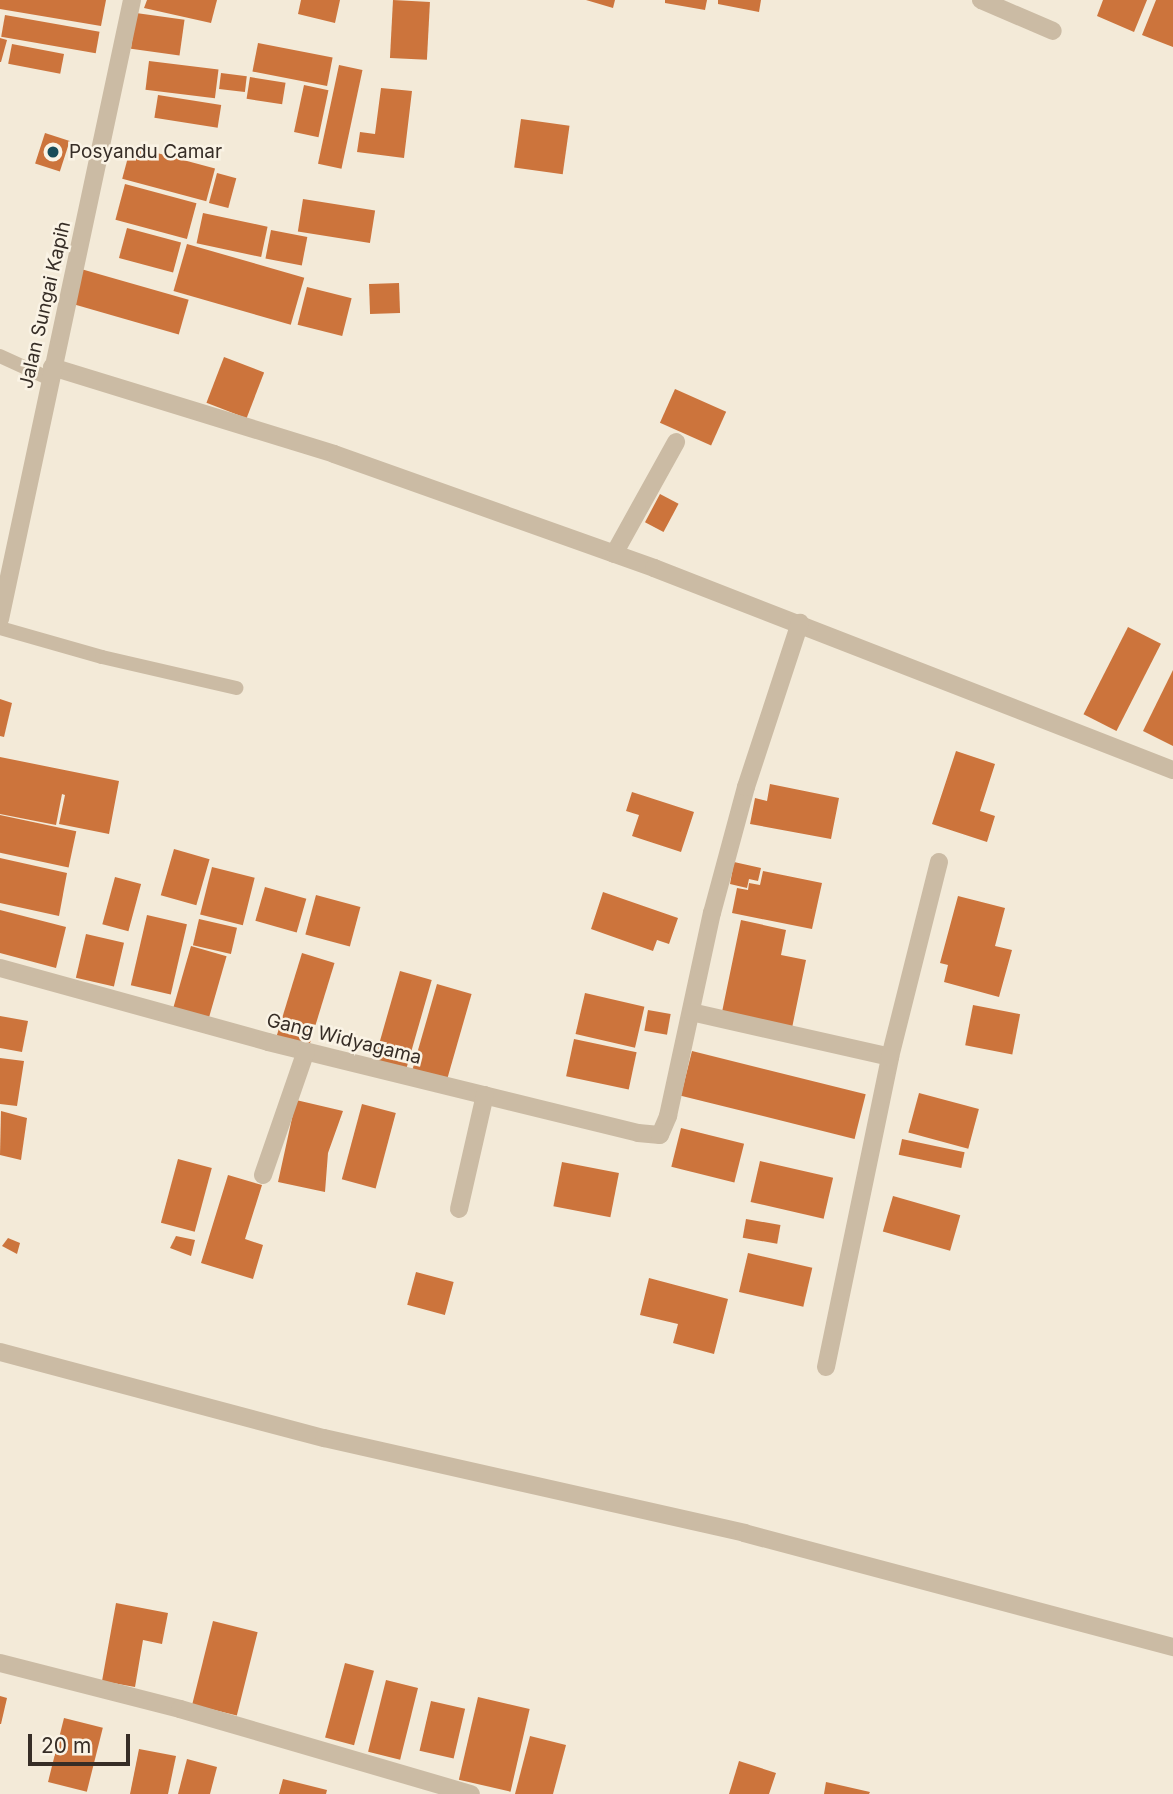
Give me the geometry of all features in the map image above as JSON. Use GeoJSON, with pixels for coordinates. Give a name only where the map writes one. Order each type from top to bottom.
{"type":"FeatureCollection","features":[{"type":"Feature","properties":{"kind":"street","name":"Jalan Sungai Kapih"},"geometry":{"type":"LineString","coordinates":[[0,619],[51,373],[111,109],[132,0]]}},
{"type":"Feature","properties":{"kind":"street"},"geometry":{"type":"LineString","coordinates":[[981,0],[1053,32]]}},
{"type":"Feature","properties":{"kind":"street"},"geometry":{"type":"LineString","coordinates":[[51,373],[334,454],[800,623],[1173,770]]}},
{"type":"Feature","properties":{"kind":"street"},"geometry":{"type":"LineString","coordinates":[[614,554],[676,442]]}},
{"type":"Feature","properties":{"kind":"street"},"geometry":{"type":"LineString","coordinates":[[800,623],[746,787],[712,913],[691,1012],[890,1057]]}},
{"type":"Feature","properties":{"kind":"street"},"geometry":{"type":"LineString","coordinates":[[826,1367],[890,1057],[939,862]]}},
{"type":"Feature","properties":{"kind":"street","name":"Gang Widyagama"},"geometry":{"type":"LineString","coordinates":[[0,968],[306,1051],[638,1133],[660,1135],[667,1116],[691,1012]]}},
{"type":"Feature","properties":{"kind":"street"},"geometry":{"type":"LineString","coordinates":[[263,1175],[306,1051]]}},
{"type":"Feature","properties":{"kind":"street"},"geometry":{"type":"LineString","coordinates":[[459,1209],[485,1096]]}},
{"type":"Feature","properties":{"kind":"street"},"geometry":{"type":"LineString","coordinates":[[0,1352],[324,1438],[744,1533],[1173,1647]]}},
{"type":"Feature","properties":{"kind":"street"},"geometry":{"type":"LineString","coordinates":[[0,1663],[180,1709],[471,1794]]}},
{"type":"Feature","properties":{"kind":"lane"},"geometry":{"type":"LineString","coordinates":[[0,356],[51,373]]}},
{"type":"Feature","properties":{"kind":"lane"},"geometry":{"type":"LineString","coordinates":[[0,628],[102,657],[236,688]]}},
{"type":"Feature","properties":{"kind":"building"},"geometry":{"type":"Polygon","coordinates":[[[0,0],[106,0],[101,26],[0,9],[0,0]]]}},
{"type":"Feature","properties":{"kind":"building"},"geometry":{"type":"Polygon","coordinates":[[[147,0],[217,0],[211,23],[144,8],[147,0]]]}},
{"type":"Feature","properties":{"kind":"building"},"geometry":{"type":"Polygon","coordinates":[[[301,0],[340,0],[335,23],[298,14],[301,0]]]}},
{"type":"Feature","properties":{"kind":"building"},"geometry":{"type":"Polygon","coordinates":[[[393,0],[430,2],[427,60],[390,58],[393,0]]]}},
{"type":"Feature","properties":{"kind":"building"},"geometry":{"type":"Polygon","coordinates":[[[586,0],[615,0],[613,8],[586,0]]]}},
{"type":"Feature","properties":{"kind":"building"},"geometry":{"type":"Polygon","coordinates":[[[665,0],[707,0],[705,10],[665,3],[665,0]]]}},
{"type":"Feature","properties":{"kind":"building"},"geometry":{"type":"Polygon","coordinates":[[[718,0],[761,0],[759,12],[718,4],[718,0]]]}},
{"type":"Feature","properties":{"kind":"building"},"geometry":{"type":"Polygon","coordinates":[[[1103,0],[1147,0],[1134,32],[1097,16],[1103,0]]]}},
{"type":"Feature","properties":{"kind":"building"},"geometry":{"type":"Polygon","coordinates":[[[1156,0],[1173,0],[1173,47],[1142,35],[1156,0]]]}},
{"type":"Feature","properties":{"kind":"building"},"geometry":{"type":"Polygon","coordinates":[[[136,13],[185,20],[180,55],[131,49],[136,13]]]}},
{"type":"Feature","properties":{"kind":"building"},"geometry":{"type":"Polygon","coordinates":[[[5,15],[100,32],[96,53],[1,37],[5,15]]]}},
{"type":"Feature","properties":{"kind":"building"},"geometry":{"type":"Polygon","coordinates":[[[0,38],[7,40],[1,62],[0,62],[0,38]]]}},
{"type":"Feature","properties":{"kind":"building"},"geometry":{"type":"Polygon","coordinates":[[[258,43],[333,58],[327,86],[252,71],[258,43]]]}},
{"type":"Feature","properties":{"kind":"building"},"geometry":{"type":"Polygon","coordinates":[[[12,44],[64,54],[60,74],[8,64],[12,44]]]}},
{"type":"Feature","properties":{"kind":"building"},"geometry":{"type":"Polygon","coordinates":[[[149,61],[218,70],[215,98],[145,90],[149,61]]]}},
{"type":"Feature","properties":{"kind":"building"},"geometry":{"type":"Polygon","coordinates":[[[339,65],[362,70],[341,169],[318,164],[339,65]]]}},
{"type":"Feature","properties":{"kind":"building"},"geometry":{"type":"Polygon","coordinates":[[[221,73],[247,76],[245,92],[219,89],[221,73]]]}},
{"type":"Feature","properties":{"kind":"building"},"geometry":{"type":"Polygon","coordinates":[[[250,77],[286,83],[282,104],[247,99],[250,77]]]}},
{"type":"Feature","properties":{"kind":"building"},"geometry":{"type":"Polygon","coordinates":[[[304,85],[328,90],[318,137],[294,132],[304,85]]]}},
{"type":"Feature","properties":{"kind":"building"},"geometry":{"type":"Polygon","coordinates":[[[381,88],[412,91],[404,158],[357,152],[360,132],[375,134],[381,88]]]}},
{"type":"Feature","properties":{"kind":"building"},"geometry":{"type":"Polygon","coordinates":[[[158,95],[221,105],[218,128],[154,118],[158,95]]]}},
{"type":"Feature","properties":{"kind":"building"},"geometry":{"type":"Polygon","coordinates":[[[521,119],[570,126],[563,174],[514,168],[521,119]]]}},
{"type":"Feature","properties":{"kind":"building","name":"Posyandu Camar"},"geometry":{"type":"Polygon","coordinates":[[[45,133],[70,141],[60,171],[35,163],[45,133]]]}},
{"type":"Feature","properties":{"kind":"building"},"geometry":{"type":"Polygon","coordinates":[[[131,146],[215,169],[206,201],[122,179],[131,146]]]}},
{"type":"Feature","properties":{"kind":"building"},"geometry":{"type":"Polygon","coordinates":[[[217,173],[236,178],[228,208],[209,203],[217,173]]]}},
{"type":"Feature","properties":{"kind":"building"},"geometry":{"type":"Polygon","coordinates":[[[125,184],[196,203],[187,239],[115,220],[125,184]]]}},
{"type":"Feature","properties":{"kind":"building"},"geometry":{"type":"Polygon","coordinates":[[[303,199],[375,210],[370,243],[298,232],[303,199]]]}},
{"type":"Feature","properties":{"kind":"building"},"geometry":{"type":"Polygon","coordinates":[[[203,213],[268,227],[261,257],[197,243],[203,213]]]}},
{"type":"Feature","properties":{"kind":"building"},"geometry":{"type":"Polygon","coordinates":[[[127,228],[181,242],[173,272],[119,258],[127,228]]]}},
{"type":"Feature","properties":{"kind":"building"},"geometry":{"type":"Polygon","coordinates":[[[271,230],[307,237],[302,266],[265,258],[271,230]]]}},
{"type":"Feature","properties":{"kind":"building"},"geometry":{"type":"Polygon","coordinates":[[[187,244],[304,278],[291,325],[173,291],[187,244]]]}},
{"type":"Feature","properties":{"kind":"building"},"geometry":{"type":"Polygon","coordinates":[[[81,269],[189,300],[179,334],[71,304],[81,269]]]}},
{"type":"Feature","properties":{"kind":"building"},"geometry":{"type":"Polygon","coordinates":[[[399,283],[400,313],[370,314],[369,284],[399,283]]]}},
{"type":"Feature","properties":{"kind":"building"},"geometry":{"type":"Polygon","coordinates":[[[307,287],[352,298],[342,336],[298,325],[307,287]]]}},
{"type":"Feature","properties":{"kind":"building"},"geometry":{"type":"Polygon","coordinates":[[[224,357],[264,372],[247,418],[206,403],[224,357]]]}},
{"type":"Feature","properties":{"kind":"building"},"geometry":{"type":"Polygon","coordinates":[[[675,389],[726,412],[711,446],[660,423],[675,389]]]}},
{"type":"Feature","properties":{"kind":"building"},"geometry":{"type":"Polygon","coordinates":[[[660,494],[679,504],[664,532],[645,522],[660,494]]]}},
{"type":"Feature","properties":{"kind":"building"},"geometry":{"type":"Polygon","coordinates":[[[1128,627],[1161,644],[1116,731],[1084,714],[1128,627]]]}},
{"type":"Feature","properties":{"kind":"building"},"geometry":{"type":"Polygon","coordinates":[[[1173,670],[1173,746],[1143,731],[1173,670]]]}},
{"type":"Feature","properties":{"kind":"building"},"geometry":{"type":"Polygon","coordinates":[[[0,699],[12,703],[4,737],[0,736],[0,699]]]}},
{"type":"Feature","properties":{"kind":"building"},"geometry":{"type":"Polygon","coordinates":[[[956,751],[995,764],[980,811],[995,816],[987,842],[932,824],[956,751]]]}},
{"type":"Feature","properties":{"kind":"building"},"geometry":{"type":"Polygon","coordinates":[[[0,757],[119,781],[109,834],[59,824],[65,795],[62,794],[56,825],[0,814],[0,757]]]}},
{"type":"Feature","properties":{"kind":"building"},"geometry":{"type":"Polygon","coordinates":[[[770,784],[839,798],[831,839],[750,824],[755,798],[767,801],[770,784]]]}},
{"type":"Feature","properties":{"kind":"building"},"geometry":{"type":"Polygon","coordinates":[[[632,792],[694,812],[681,852],[632,836],[639,815],[626,811],[632,792]]]}},
{"type":"Feature","properties":{"kind":"building"},"geometry":{"type":"Polygon","coordinates":[[[0,815],[76,831],[69,867],[0,853],[0,815]]]}},
{"type":"Feature","properties":{"kind":"building"},"geometry":{"type":"Polygon","coordinates":[[[174,849],[210,859],[196,905],[161,895],[174,849]]]}},
{"type":"Feature","properties":{"kind":"building"},"geometry":{"type":"Polygon","coordinates":[[[0,858],[67,873],[59,916],[0,903],[0,858]]]}},
{"type":"Feature","properties":{"kind":"building"},"geometry":{"type":"Polygon","coordinates":[[[734,862],[761,868],[758,881],[749,879],[747,888],[730,884],[734,862]]]}},
{"type":"Feature","properties":{"kind":"building"},"geometry":{"type":"Polygon","coordinates":[[[212,867],[255,878],[243,925],[200,915],[212,867]]]}},
{"type":"Feature","properties":{"kind":"building"},"geometry":{"type":"Polygon","coordinates":[[[763,871],[822,883],[812,929],[732,913],[737,888],[748,890],[749,883],[760,885],[763,871]]]}},
{"type":"Feature","properties":{"kind":"building"},"geometry":{"type":"Polygon","coordinates":[[[115,877],[141,884],[128,931],[102,924],[115,877]]]}},
{"type":"Feature","properties":{"kind":"building"},"geometry":{"type":"Polygon","coordinates":[[[265,887],[306,899],[297,932],[255,921],[265,887]]]}},
{"type":"Feature","properties":{"kind":"building"},"geometry":{"type":"Polygon","coordinates":[[[603,892],[678,918],[669,944],[657,940],[653,951],[591,929],[603,892]]]}},
{"type":"Feature","properties":{"kind":"building"},"geometry":{"type":"Polygon","coordinates":[[[316,895],[360,907],[350,947],[305,935],[316,895]]]}},
{"type":"Feature","properties":{"kind":"building"},"geometry":{"type":"Polygon","coordinates":[[[958,896],[1005,908],[995,946],[1012,950],[999,997],[944,982],[948,965],[940,963],[958,896]]]}},
{"type":"Feature","properties":{"kind":"building"},"geometry":{"type":"Polygon","coordinates":[[[0,910],[66,927],[56,968],[0,953],[0,910]]]}},
{"type":"Feature","properties":{"kind":"building"},"geometry":{"type":"Polygon","coordinates":[[[147,915],[187,924],[171,994],[131,985],[147,915]]]}},
{"type":"Feature","properties":{"kind":"building"},"geometry":{"type":"Polygon","coordinates":[[[199,919],[237,928],[231,954],[193,945],[199,919]]]}},
{"type":"Feature","properties":{"kind":"building"},"geometry":{"type":"Polygon","coordinates":[[[741,920],[786,930],[781,955],[806,960],[792,1028],[722,1012],[741,920]]]}},
{"type":"Feature","properties":{"kind":"building"},"geometry":{"type":"Polygon","coordinates":[[[86,934],[124,943],[114,987],[76,978],[86,934]]]}},
{"type":"Feature","properties":{"kind":"building"},"geometry":{"type":"Polygon","coordinates":[[[191,946],[227,956],[208,1020],[173,1009],[191,946]]]}},
{"type":"Feature","properties":{"kind":"building"},"geometry":{"type":"Polygon","coordinates":[[[302,953],[335,963],[309,1047],[276,1037],[302,953]]]}},
{"type":"Feature","properties":{"kind":"building"},"geometry":{"type":"Polygon","coordinates":[[[400,971],[432,980],[406,1069],[374,1060],[400,971]]]}},
{"type":"Feature","properties":{"kind":"building"},"geometry":{"type":"Polygon","coordinates":[[[437,984],[472,994],[446,1084],[411,1074],[437,984]]]}},
{"type":"Feature","properties":{"kind":"building"},"geometry":{"type":"Polygon","coordinates":[[[585,993],[644,1007],[635,1048],[576,1034],[585,993]]]}},
{"type":"Feature","properties":{"kind":"building"},"geometry":{"type":"Polygon","coordinates":[[[973,1005],[1020,1014],[1012,1054],[965,1045],[973,1005]]]}},
{"type":"Feature","properties":{"kind":"building"},"geometry":{"type":"Polygon","coordinates":[[[648,1010],[671,1014],[667,1035],[644,1031],[648,1010]]]}},
{"type":"Feature","properties":{"kind":"building"},"geometry":{"type":"Polygon","coordinates":[[[0,1016],[28,1021],[22,1052],[0,1048],[0,1016]]]}},
{"type":"Feature","properties":{"kind":"building"},"geometry":{"type":"Polygon","coordinates":[[[574,1039],[637,1052],[629,1089],[566,1076],[574,1039]]]}},
{"type":"Feature","properties":{"kind":"building"},"geometry":{"type":"Polygon","coordinates":[[[692,1051],[866,1094],[855,1139],[681,1096],[692,1051]]]}},
{"type":"Feature","properties":{"kind":"building"},"geometry":{"type":"Polygon","coordinates":[[[0,1058],[24,1061],[17,1106],[0,1104],[0,1058]]]}},
{"type":"Feature","properties":{"kind":"building"},"geometry":{"type":"Polygon","coordinates":[[[919,1093],[979,1109],[968,1149],[908,1133],[919,1093]]]}},
{"type":"Feature","properties":{"kind":"building"},"geometry":{"type":"Polygon","coordinates":[[[296,1100],[343,1111],[328,1153],[325,1192],[278,1182],[296,1100]]]}},
{"type":"Feature","properties":{"kind":"building"},"geometry":{"type":"Polygon","coordinates":[[[362,1104],[396,1113],[376,1188],[342,1179],[362,1104]]]}},
{"type":"Feature","properties":{"kind":"building"},"geometry":{"type":"Polygon","coordinates":[[[1,1111],[27,1118],[21,1160],[0,1155],[1,1111]]]}},
{"type":"Feature","properties":{"kind":"building"},"geometry":{"type":"Polygon","coordinates":[[[681,1128],[744,1144],[734,1183],[671,1167],[681,1128]]]}},
{"type":"Feature","properties":{"kind":"building"},"geometry":{"type":"Polygon","coordinates":[[[902,1139],[965,1152],[961,1168],[899,1155],[902,1139]]]}},
{"type":"Feature","properties":{"kind":"building"},"geometry":{"type":"Polygon","coordinates":[[[178,1159],[212,1168],[195,1232],[161,1223],[178,1159]]]}},
{"type":"Feature","properties":{"kind":"building"},"geometry":{"type":"Polygon","coordinates":[[[760,1161],[833,1178],[824,1219],[751,1202],[760,1161]]]}},
{"type":"Feature","properties":{"kind":"building"},"geometry":{"type":"Polygon","coordinates":[[[562,1162],[619,1173],[610,1217],[553,1206],[562,1162]]]}},
{"type":"Feature","properties":{"kind":"building"},"geometry":{"type":"Polygon","coordinates":[[[228,1175],[262,1185],[245,1239],[263,1245],[253,1279],[201,1263],[228,1175]]]}},
{"type":"Feature","properties":{"kind":"building"},"geometry":{"type":"Polygon","coordinates":[[[893,1196],[960,1215],[950,1251],[883,1232],[893,1196]]]}},
{"type":"Feature","properties":{"kind":"building"},"geometry":{"type":"Polygon","coordinates":[[[746,1219],[780,1225],[777,1244],[743,1238],[746,1219]]]}},
{"type":"Feature","properties":{"kind":"building"},"geometry":{"type":"Polygon","coordinates":[[[176,1236],[195,1240],[191,1256],[170,1248],[176,1236]]]}},
{"type":"Feature","properties":{"kind":"building"},"geometry":{"type":"Polygon","coordinates":[[[8,1238],[20,1243],[17,1254],[2,1246],[8,1238]]]}},
{"type":"Feature","properties":{"kind":"building"},"geometry":{"type":"Polygon","coordinates":[[[748,1253],[812,1268],[803,1307],[739,1292],[748,1253]]]}},
{"type":"Feature","properties":{"kind":"building"},"geometry":{"type":"Polygon","coordinates":[[[416,1272],[454,1282],[445,1315],[407,1305],[416,1272]]]}},
{"type":"Feature","properties":{"kind":"building"},"geometry":{"type":"Polygon","coordinates":[[[649,1278],[728,1299],[714,1354],[673,1343],[678,1324],[640,1315],[649,1278]]]}},
{"type":"Feature","properties":{"kind":"building"},"geometry":{"type":"Polygon","coordinates":[[[116,1603],[168,1613],[162,1644],[143,1640],[135,1687],[102,1681],[116,1603]]]}},
{"type":"Feature","properties":{"kind":"building"},"geometry":{"type":"Polygon","coordinates":[[[213,1621],[258,1632],[237,1716],[192,1704],[213,1621]]]}},
{"type":"Feature","properties":{"kind":"building"},"geometry":{"type":"Polygon","coordinates":[[[345,1663],[374,1671],[354,1745],[325,1737],[345,1663]]]}},
{"type":"Feature","properties":{"kind":"building"},"geometry":{"type":"Polygon","coordinates":[[[386,1680],[418,1688],[400,1760],[368,1752],[386,1680]]]}},
{"type":"Feature","properties":{"kind":"building"},"geometry":{"type":"Polygon","coordinates":[[[0,1696],[7,1698],[1,1724],[0,1724],[0,1696]]]}},
{"type":"Feature","properties":{"kind":"building"},"geometry":{"type":"Polygon","coordinates":[[[478,1697],[530,1709],[511,1792],[459,1780],[478,1697]]]}},
{"type":"Feature","properties":{"kind":"building"},"geometry":{"type":"Polygon","coordinates":[[[431,1701],[465,1709],[454,1759],[420,1751],[431,1701]]]}},
{"type":"Feature","properties":{"kind":"building"},"geometry":{"type":"Polygon","coordinates":[[[64,1718],[103,1728],[87,1792],[48,1782],[64,1718]]]}},
{"type":"Feature","properties":{"kind":"building"},"geometry":{"type":"Polygon","coordinates":[[[530,1736],[566,1745],[553,1794],[515,1794],[530,1736]]]}},
{"type":"Feature","properties":{"kind":"building"},"geometry":{"type":"Polygon","coordinates":[[[139,1749],[176,1756],[168,1794],[130,1794],[139,1749]]]}},
{"type":"Feature","properties":{"kind":"building"},"geometry":{"type":"Polygon","coordinates":[[[187,1759],[217,1767],[210,1794],[178,1794],[187,1759]]]}},
{"type":"Feature","properties":{"kind":"building"},"geometry":{"type":"Polygon","coordinates":[[[739,1761],[776,1773],[769,1794],[729,1794],[739,1761]]]}},
{"type":"Feature","properties":{"kind":"building"},"geometry":{"type":"Polygon","coordinates":[[[283,1779],[327,1790],[326,1794],[279,1794],[283,1779]]]}},
{"type":"Feature","properties":{"kind":"building"},"geometry":{"type":"Polygon","coordinates":[[[826,1782],[870,1792],[824,1794],[826,1782]]]}},
{"type":"Feature","properties":{"kind":"place","name":"Posyandu Camar"},"geometry":{"type":"Point","coordinates":[53,152]}}]}
